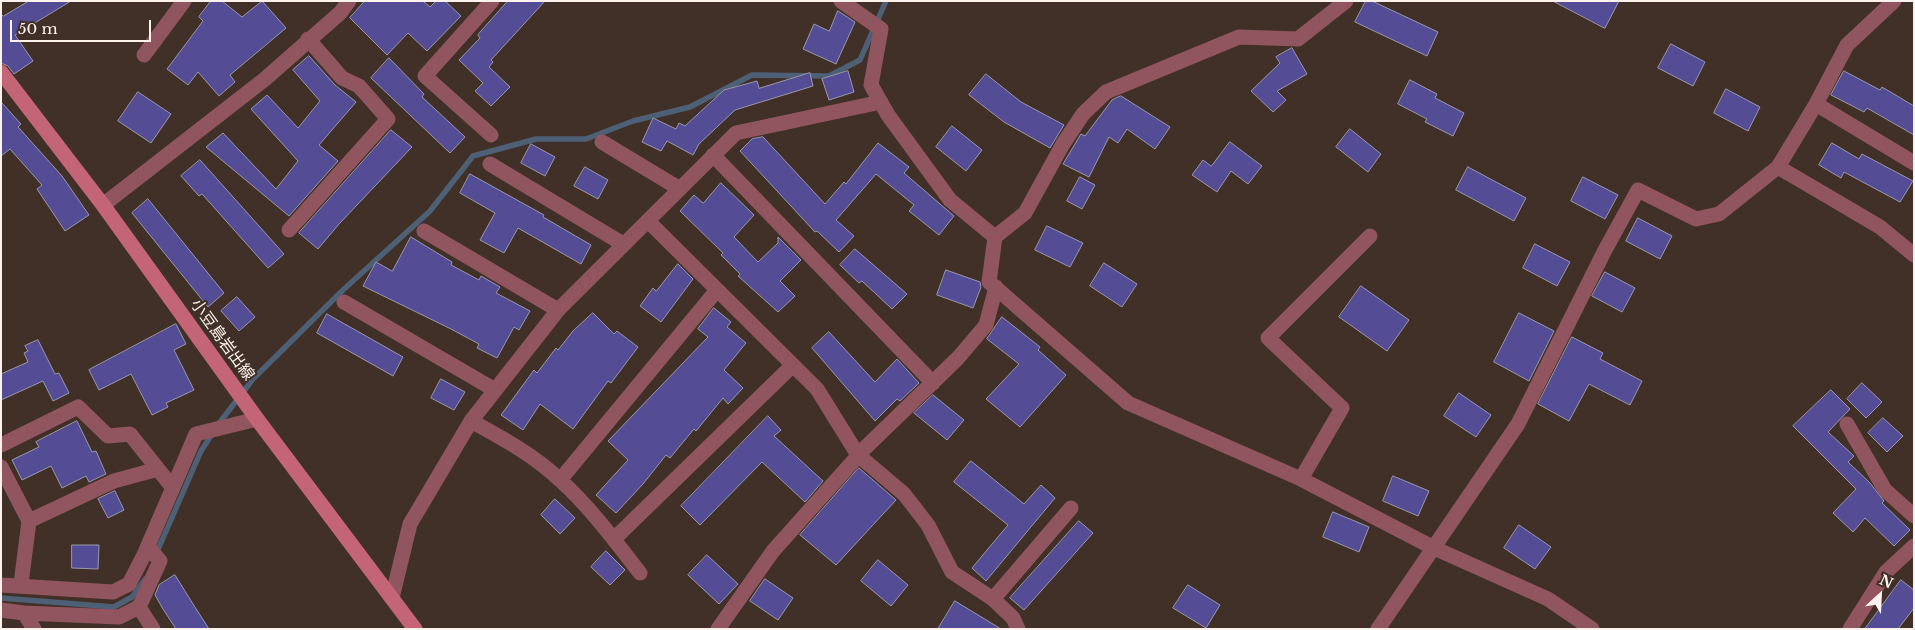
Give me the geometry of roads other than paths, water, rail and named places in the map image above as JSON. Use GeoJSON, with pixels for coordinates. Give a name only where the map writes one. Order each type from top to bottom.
{"type":"FeatureCollection","features":[{"type":"Feature","properties":{"kind":"main road","name":"小豆島岩出線"},"geometry":{"type":"LineString","coordinates":[[1,72],[102,205],[257,419],[415,629]]}},
{"type":"Feature","properties":{"kind":"street"},"geometry":{"type":"LineString","coordinates":[[144,55],[184,1]]}},
{"type":"Feature","properties":{"kind":"street"},"geometry":{"type":"LineString","coordinates":[[102,205],[265,79],[308,39],[340,13],[349,1]]}},
{"type":"Feature","properties":{"kind":"street"},"geometry":{"type":"LineString","coordinates":[[491,135],[425,76],[492,1]]}},
{"type":"Feature","properties":{"kind":"street"},"geometry":{"type":"LineString","coordinates":[[841,1],[881,29],[871,85],[881,102],[950,200],[996,237]]}},
{"type":"Feature","properties":{"kind":"street"},"geometry":{"type":"LineString","coordinates":[[1346,1],[1298,39],[1239,37],[1106,92],[1084,114],[1063,144],[1025,213],[996,237],[989,282],[1128,403],[1301,480],[1434,548],[1548,599],[1592,629]]}},
{"type":"Feature","properties":{"kind":"street"},"geometry":{"type":"LineString","coordinates":[[1378,629],[1518,424],[1605,250],[1638,190],[1696,219],[1719,214],[1778,166],[1816,104],[1847,45],[1894,1]]}},
{"type":"Feature","properties":{"kind":"street"},"geometry":{"type":"LineString","coordinates":[[290,230],[388,119],[358,86],[342,78],[308,39]]}},
{"type":"Feature","properties":{"kind":"street"},"geometry":{"type":"LineString","coordinates":[[392,598],[410,524],[471,421],[558,310],[623,244],[736,133],[881,102]]}},
{"type":"Feature","properties":{"kind":"street"},"geometry":{"type":"LineString","coordinates":[[1816,104],[1914,163]]}},
{"type":"Feature","properties":{"kind":"street"},"geometry":{"type":"LineString","coordinates":[[602,142],[680,189]]}},
{"type":"Feature","properties":{"kind":"street"},"geometry":{"type":"LineString","coordinates":[[713,155],[933,383]]}},
{"type":"Feature","properties":{"kind":"street"},"geometry":{"type":"LineString","coordinates":[[490,164],[623,244]]}},
{"type":"Feature","properties":{"kind":"street"},"geometry":{"type":"LineString","coordinates":[[1778,166],[1880,227],[1914,255]]}},
{"type":"Feature","properties":{"kind":"street"},"geometry":{"type":"LineString","coordinates":[[648,221],[817,389],[858,456],[904,494],[928,525],[952,572],[993,599],[1013,618],[1018,629]]}},
{"type":"Feature","properties":{"kind":"street"},"geometry":{"type":"LineString","coordinates":[[424,231],[558,310]]}},
{"type":"Feature","properties":{"kind":"street"},"geometry":{"type":"LineString","coordinates":[[1301,480],[1342,408],[1268,338],[1370,236]]}},
{"type":"Feature","properties":{"kind":"street"},"geometry":{"type":"LineString","coordinates":[[718,629],[773,551],[858,456],[958,358],[986,325],[996,287]]}},
{"type":"Feature","properties":{"kind":"street"},"geometry":{"type":"LineString","coordinates":[[560,480],[717,290]]}},
{"type":"Feature","properties":{"kind":"street"},"geometry":{"type":"LineString","coordinates":[[344,302],[495,390]]}},
{"type":"Feature","properties":{"kind":"street"},"geometry":{"type":"LineString","coordinates":[[614,538],[792,365]]}},
{"type":"Feature","properties":{"kind":"street"},"geometry":{"type":"LineString","coordinates":[[1,445],[78,407],[108,436],[130,434],[173,488]]}},
{"type":"Feature","properties":{"kind":"street"},"geometry":{"type":"LineString","coordinates":[[1,585],[21,584],[78,591],[113,592],[129,584],[148,547],[196,434],[257,419]]}},
{"type":"Feature","properties":{"kind":"street"},"geometry":{"type":"LineString","coordinates":[[471,421],[513,444],[560,480],[614,538],[640,573]]}},
{"type":"Feature","properties":{"kind":"street"},"geometry":{"type":"LineString","coordinates":[[1847,424],[1885,490],[1914,516]]}},
{"type":"Feature","properties":{"kind":"street"},"geometry":{"type":"LineString","coordinates":[[1,467],[29,521],[21,584]]}},
{"type":"Feature","properties":{"kind":"street"},"geometry":{"type":"LineString","coordinates":[[29,521],[114,481],[158,469]]}},
{"type":"Feature","properties":{"kind":"street"},"geometry":{"type":"LineString","coordinates":[[993,599],[1070,508]]}},
{"type":"Feature","properties":{"kind":"street"},"geometry":{"type":"LineString","coordinates":[[1850,629],[1886,572],[1914,546]]}},
{"type":"Feature","properties":{"kind":"street"},"geometry":{"type":"LineString","coordinates":[[1,610],[24,613],[119,617],[139,607],[160,562],[148,547]]}},
{"type":"Feature","properties":{"kind":"street"},"geometry":{"type":"LineString","coordinates":[[139,607],[153,629]]}},
{"type":"Feature","properties":{"kind":"street"},"geometry":{"type":"LineString","coordinates":[[24,613],[34,629]]}},
{"type":"Feature","properties":{"kind":"waterway"},"geometry":{"type":"LineString","coordinates":[[217,426],[253,379],[343,290],[430,211],[473,156],[536,139],[586,139],[633,121],[690,107],[752,75],[829,76],[860,60],[886,1]]}},
{"type":"Feature","properties":{"kind":"waterway"},"geometry":{"type":"LineString","coordinates":[[156,554],[201,451],[212,434]]}},
{"type":"Feature","properties":{"kind":"waterway"},"geometry":{"type":"LineString","coordinates":[[1,598],[114,607],[132,597],[145,579]]}}]}
